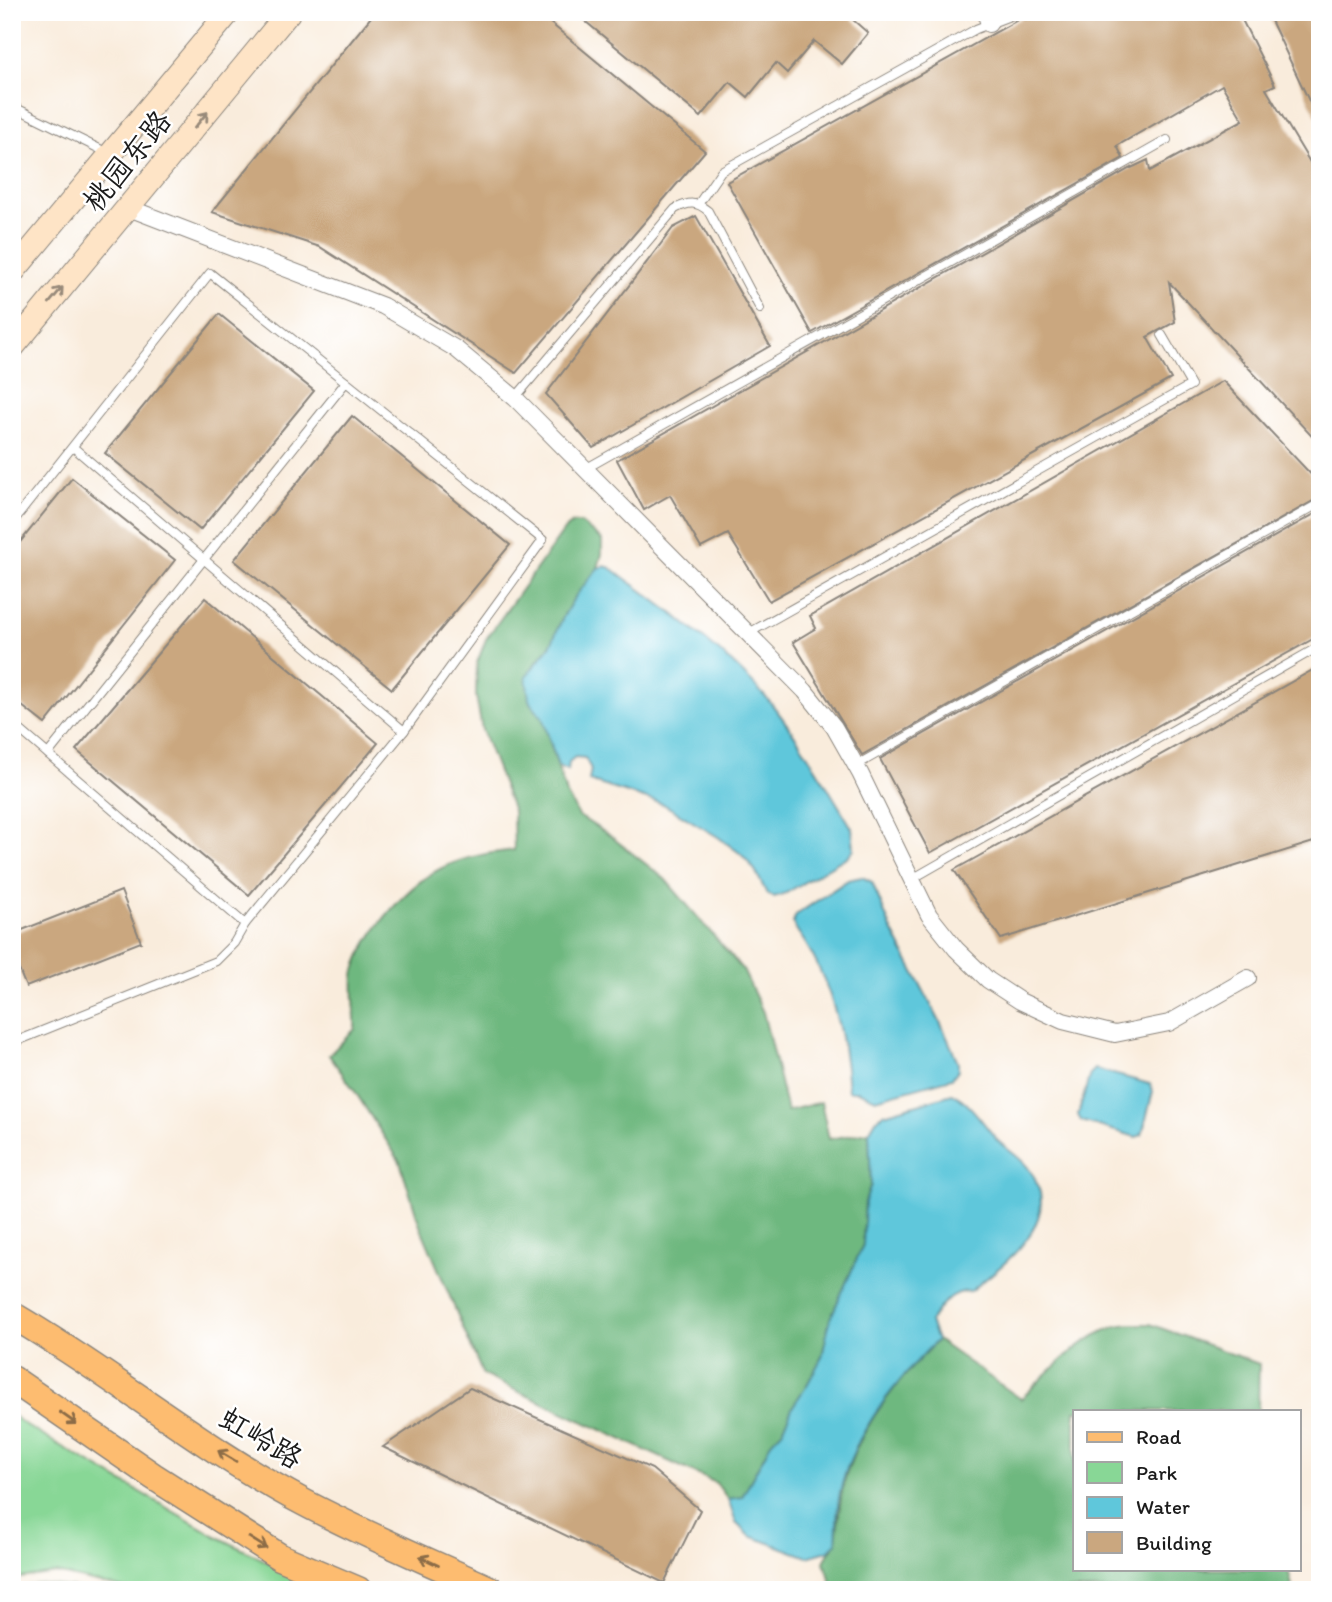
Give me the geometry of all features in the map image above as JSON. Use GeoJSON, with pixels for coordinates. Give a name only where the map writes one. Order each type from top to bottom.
{"type":"FeatureCollection","features":[{"type":"Feature","properties":{"kind":"main road","name":"桃园东路"},"geometry":{"type":"LineString","coordinates":[[12,274],[229,12]]}},
{"type":"Feature","properties":{"kind":"main road","name":"桃园东路"},"geometry":{"type":"LineString","coordinates":[[12,348],[289,12]]}},
{"type":"Feature","properties":{"kind":"main road","name":"虹岭路"},"geometry":{"type":"LineString","coordinates":[[12,1315],[43,1333],[190,1434],[302,1502],[491,1590]]}},
{"type":"Feature","properties":{"kind":"main road"},"geometry":{"type":"LineString","coordinates":[[12,1379],[153,1476],[280,1557],[358,1590]]}},
{"type":"Feature","properties":{"kind":"street"},"geometry":{"type":"LineString","coordinates":[[129,208],[383,306],[456,349],[514,398],[805,691],[834,727],[929,915],[956,949],[988,980],[1020,1001],[1063,1021],[1115,1034],[1169,1023],[1248,978]]}},
{"type":"Feature","properties":{"kind":"lane"},"geometry":{"type":"LineString","coordinates":[[699,203],[721,171],[964,36],[987,18],[1020,12]]}},
{"type":"Feature","properties":{"kind":"lane"},"geometry":{"type":"LineString","coordinates":[[12,106],[112,154]]}},
{"type":"Feature","properties":{"kind":"lane"},"geometry":{"type":"LineString","coordinates":[[585,469],[1167,140]]}},
{"type":"Feature","properties":{"kind":"lane"},"geometry":{"type":"LineString","coordinates":[[514,398],[676,209],[689,202],[699,203],[708,211],[760,309]]}},
{"type":"Feature","properties":{"kind":"lane"},"geometry":{"type":"LineString","coordinates":[[12,523],[210,273],[542,540],[404,732],[245,925],[234,943],[216,961],[12,1043]]}},
{"type":"Feature","properties":{"kind":"lane"},"geometry":{"type":"LineString","coordinates":[[747,634],[1191,385],[1162,335]]}},
{"type":"Feature","properties":{"kind":"lane"},"geometry":{"type":"LineString","coordinates":[[48,754],[346,382]]}},
{"type":"Feature","properties":{"kind":"lane"},"geometry":{"type":"LineString","coordinates":[[73,447],[404,732]]}},
{"type":"Feature","properties":{"kind":"lane"},"geometry":{"type":"LineString","coordinates":[[855,766],[1320,503]]}},
{"type":"Feature","properties":{"kind":"lane"},"geometry":{"type":"LineString","coordinates":[[912,878],[1320,646]]}},
{"type":"Feature","properties":{"kind":"lane"},"geometry":{"type":"LineString","coordinates":[[12,723],[245,925]]}},
{"type":"Feature","properties":{"kind":"green space"},"geometry":{"type":"Polygon","coordinates":[[[573,523],[581,523],[602,540],[602,554],[598,568],[574,598],[550,647],[534,665],[529,700],[542,717],[566,793],[579,816],[609,835],[665,879],[743,970],[763,1012],[787,1111],[821,1102],[829,1139],[869,1132],[871,1185],[865,1202],[863,1245],[830,1319],[822,1357],[793,1406],[783,1430],[772,1441],[742,1497],[728,1499],[716,1483],[483,1375],[420,1226],[400,1162],[329,1055],[355,1029],[355,970],[369,940],[391,910],[418,884],[446,866],[471,857],[514,850],[513,811],[482,730],[476,696],[477,663],[486,639],[565,529],[573,523]]]}},
{"type":"Feature","properties":{"kind":"green space"},"geometry":{"type":"Polygon","coordinates":[[[1129,1324],[1150,1324],[1259,1364],[1258,1410],[1073,1410],[1073,1570],[1288,1570],[1293,1590],[834,1590],[824,1562],[835,1542],[843,1487],[855,1450],[885,1400],[937,1340],[1021,1399],[1077,1348],[1103,1332],[1129,1324]]]}},
{"type":"Feature","properties":{"kind":"green space"},"geometry":{"type":"Polygon","coordinates":[[[12,1415],[28,1427],[214,1535],[324,1590],[132,1590],[56,1573],[12,1579],[12,1415]]]}},
{"type":"Feature","properties":{"kind":"green space"},"geometry":{"type":"Polygon","coordinates":[[[37,1583],[89,1590],[13,1590],[37,1583]]]}},
{"type":"Feature","properties":{"kind":"water"},"geometry":{"type":"Polygon","coordinates":[[[598,568],[611,568],[718,650],[774,707],[805,751],[852,828],[854,849],[848,856],[786,893],[774,897],[767,894],[755,870],[741,854],[718,837],[663,804],[589,781],[591,769],[585,758],[575,757],[569,762],[568,770],[558,766],[542,717],[529,700],[526,676],[550,647],[574,598],[598,568]]]}},
{"type":"Feature","properties":{"kind":"water"},"geometry":{"type":"Polygon","coordinates":[[[862,877],[872,882],[890,926],[958,1062],[958,1070],[952,1078],[876,1099],[858,1091],[848,1091],[843,1048],[833,1005],[817,965],[793,922],[796,915],[848,880],[862,877]]]}},
{"type":"Feature","properties":{"kind":"water"},"geometry":{"type":"Polygon","coordinates":[[[1095,1069],[1150,1084],[1153,1091],[1142,1135],[1136,1137],[1081,1121],[1078,1115],[1090,1074],[1095,1069]]]}},
{"type":"Feature","properties":{"kind":"water"},"geometry":{"type":"Polygon","coordinates":[[[952,1094],[970,1107],[997,1140],[1029,1169],[1039,1188],[1041,1206],[1036,1223],[1014,1254],[971,1291],[952,1296],[930,1322],[937,1340],[874,1415],[851,1458],[838,1505],[836,1543],[828,1551],[807,1557],[750,1536],[736,1523],[728,1499],[742,1497],[772,1441],[783,1430],[793,1406],[822,1357],[830,1319],[863,1245],[865,1202],[871,1185],[869,1132],[876,1120],[884,1114],[952,1094]]]}},
{"type":"Feature","properties":{"kind":"building"},"geometry":{"type":"Polygon","coordinates":[[[375,12],[537,12],[705,151],[516,373],[320,247],[212,212],[375,12]]]}},
{"type":"Feature","properties":{"kind":"building"},"geometry":{"type":"Polygon","coordinates":[[[574,12],[844,12],[868,33],[842,64],[814,41],[787,73],[776,63],[748,97],[730,82],[701,117],[574,12]]]}},
{"type":"Feature","properties":{"kind":"building"},"geometry":{"type":"Polygon","coordinates":[[[1032,12],[1238,12],[1275,85],[1266,89],[1320,179],[1320,445],[1169,282],[1175,322],[1147,337],[1171,379],[769,601],[728,534],[701,548],[670,495],[644,510],[617,460],[1129,169],[1148,160],[1150,171],[1243,120],[1222,85],[1117,146],[1123,158],[812,333],[727,182],[1032,12]]]}},
{"type":"Feature","properties":{"kind":"building"},"geometry":{"type":"Polygon","coordinates":[[[1267,12],[1320,12],[1320,124],[1267,12]]]}},
{"type":"Feature","properties":{"kind":"building"},"geometry":{"type":"Polygon","coordinates":[[[696,216],[770,346],[593,448],[546,394],[673,228],[696,216]]]}},
{"type":"Feature","properties":{"kind":"building"},"geometry":{"type":"Polygon","coordinates":[[[219,314],[314,391],[200,530],[105,453],[219,314]]]}},
{"type":"Feature","properties":{"kind":"building"},"geometry":{"type":"Polygon","coordinates":[[[1223,381],[1320,484],[1320,497],[862,755],[793,642],[816,628],[810,616],[1223,381]]]}},
{"type":"Feature","properties":{"kind":"building"},"geometry":{"type":"Polygon","coordinates":[[[352,416],[510,545],[392,689],[234,560],[352,416]]]}},
{"type":"Feature","properties":{"kind":"building"},"geometry":{"type":"Polygon","coordinates":[[[72,478],[175,560],[45,724],[12,698],[12,552],[72,478]]]}},
{"type":"Feature","properties":{"kind":"building"},"geometry":{"type":"Polygon","coordinates":[[[1320,511],[1320,635],[930,853],[880,759],[1320,511]]]}},
{"type":"Feature","properties":{"kind":"building"},"geometry":{"type":"Polygon","coordinates":[[[205,598],[378,743],[249,895],[76,750],[205,598]]]}},
{"type":"Feature","properties":{"kind":"building"},"geometry":{"type":"Polygon","coordinates":[[[1320,666],[1320,840],[1001,939],[954,870],[1320,666]]]}},
{"type":"Feature","properties":{"kind":"building"},"geometry":{"type":"Polygon","coordinates":[[[121,891],[141,942],[26,987],[12,952],[12,934],[121,891]]]}},
{"type":"Feature","properties":{"kind":"building"},"geometry":{"type":"Polygon","coordinates":[[[470,1388],[652,1469],[700,1510],[664,1583],[383,1447],[470,1388]]]}}]}
